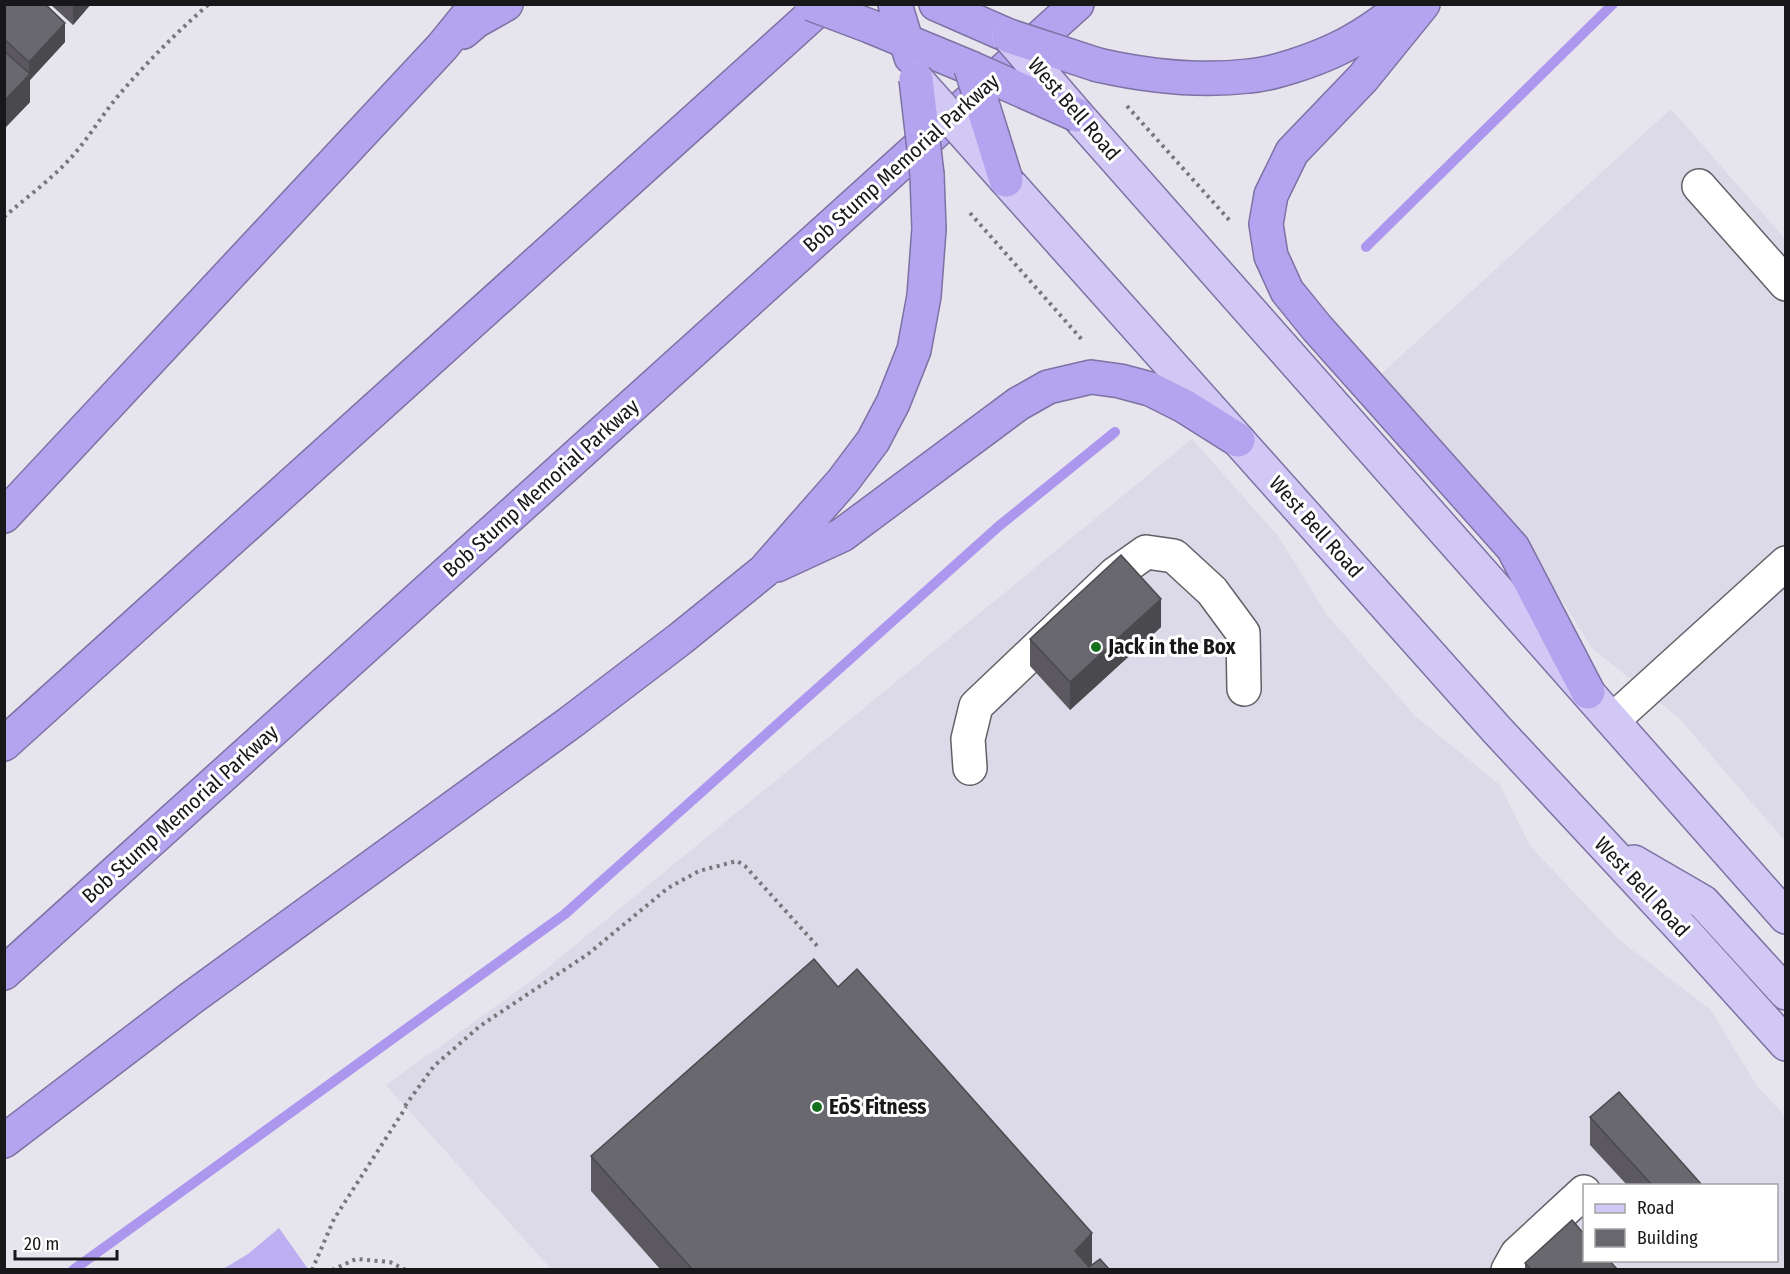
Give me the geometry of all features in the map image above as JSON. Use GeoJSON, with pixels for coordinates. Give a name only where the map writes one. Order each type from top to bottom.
{"type":"FeatureCollection","features":[{"type":"Feature","properties":{"kind":"highway"},"geometry":{"type":"LineString","coordinates":[[4,516],[442,47],[477,4]]}},
{"type":"Feature","properties":{"kind":"highway"},"geometry":{"type":"LineString","coordinates":[[442,47],[476,21],[506,4]]}},
{"type":"Feature","properties":{"kind":"highway"},"geometry":{"type":"LineString","coordinates":[[811,4],[861,16],[908,42],[1077,115]]}},
{"type":"Feature","properties":{"kind":"highway"},"geometry":{"type":"LineString","coordinates":[[4,744],[824,4]]}},
{"type":"Feature","properties":{"kind":"highway"},"geometry":{"type":"LineString","coordinates":[[4,1141],[190,999],[571,722],[680,639],[764,571],[843,481],[873,441],[893,403],[914,350],[924,296],[929,229],[927,175],[916,79],[908,42],[895,4]]}},
{"type":"Feature","properties":{"kind":"highway","name":"Bob Stump Memorial Parkway"},"geometry":{"type":"LineString","coordinates":[[4,973],[1077,4]]}},
{"type":"Feature","properties":{"kind":"highway"},"geometry":{"type":"LineString","coordinates":[[956,6],[1009,36],[1098,65],[1126,71],[1195,79],[1251,76],[1298,64],[1338,49],[1383,22],[1407,4]]}},
{"type":"Feature","properties":{"kind":"highway"},"geometry":{"type":"LineString","coordinates":[[1423,4],[1363,78],[1292,152],[1271,195],[1266,224],[1271,256],[1287,291],[1513,548],[1588,692]]}},
{"type":"Feature","properties":{"kind":"highway"},"geometry":{"type":"LineString","coordinates":[[956,6],[970,68],[1006,180]]}},
{"type":"Feature","properties":{"kind":"highway"},"geometry":{"type":"LineString","coordinates":[[764,571],[842,535],[1018,404],[1048,387],[1091,377],[1120,381],[1150,389],[1184,406],[1238,440]]}},
{"type":"Feature","properties":{"kind":"main road","name":"West Bell Road"},"geometry":{"type":"LineString","coordinates":[[861,16],[1497,730],[1785,1044]]}},
{"type":"Feature","properties":{"kind":"main road","name":"West Bell Road"},"geometry":{"type":"LineString","coordinates":[[1009,36],[1785,917]]}},
{"type":"Feature","properties":{"kind":"main road"},"geometry":{"type":"LineString","coordinates":[[1604,844],[1703,902],[1785,993]]}},
{"type":"Feature","properties":{"kind":"lane"},"geometry":{"type":"LineString","coordinates":[[1699,186],[1785,284]]}},
{"type":"Feature","properties":{"kind":"lane"},"geometry":{"type":"LineString","coordinates":[[970,768],[968,739],[976,706],[1115,574],[1146,552],[1174,555],[1212,591],[1243,633],[1244,689]]}},
{"type":"Feature","properties":{"kind":"lane"},"geometry":{"type":"LineString","coordinates":[[1613,720],[1785,563]]}},
{"type":"Feature","properties":{"kind":"lane"},"geometry":{"type":"LineString","coordinates":[[1508,1269],[1517,1254],[1583,1193]]}},
{"type":"Feature","properties":{"kind":"path"},"geometry":{"type":"LineString","coordinates":[[4,217],[59,170],[143,67],[176,33],[209,4]]}},
{"type":"Feature","properties":{"kind":"path"},"geometry":{"type":"LineString","coordinates":[[1125,105],[1231,222]]}},
{"type":"Feature","properties":{"kind":"path"},"geometry":{"type":"LineString","coordinates":[[970,213],[1084,342]]}},
{"type":"Feature","properties":{"kind":"path"},"geometry":{"type":"LineString","coordinates":[[312,1269],[334,1219],[434,1066],[480,1026],[588,954],[668,888],[699,871],[737,861],[745,866],[820,949]]}},
{"type":"Feature","properties":{"kind":"path"},"geometry":{"type":"LineString","coordinates":[[332,1269],[356,1259],[390,1262],[406,1269]]}},
{"type":"Feature","properties":{"kind":"shaded area"},"geometry":{"type":"Polygon","coordinates":[[[1671,109],[1785,239],[1785,841],[1680,719],[1593,649],[1520,534],[1380,375],[1671,109]]]}},
{"type":"Feature","properties":{"kind":"shaded area"},"geometry":{"type":"Polygon","coordinates":[[[1192,439],[1278,536],[1327,615],[1416,717],[1500,785],[1530,846],[1619,940],[1710,1009],[1757,1086],[1785,1116],[1785,1269],[551,1269],[386,1085],[534,979],[1192,439]]]}},
{"type":"Feature","properties":{"kind":"shaded area"},"geometry":{"type":"Polygon","coordinates":[[[279,1228],[308,1269],[223,1269],[248,1254],[279,1228]]]}},
{"type":"Feature","properties":{"kind":"building"},"geometry":{"type":"Polygon","coordinates":[[[4,4],[45,4],[65,23],[29,62],[4,39],[4,4]]]}},
{"type":"Feature","properties":{"kind":"building"},"geometry":{"type":"Polygon","coordinates":[[[4,51],[30,74],[4,101],[4,51]]]}},
{"type":"Feature","properties":{"kind":"building"},"geometry":{"type":"Polygon","coordinates":[[[1121,555],[1161,599],[1070,682],[1030,639],[1121,555]]]}},
{"type":"Feature","properties":{"kind":"building","name":"EōS Fitness"},"geometry":{"type":"Polygon","coordinates":[[[814,959],[838,987],[857,969],[1092,1233],[1075,1251],[1089,1267],[1100,1259],[1109,1269],[692,1269],[591,1156],[814,959]]]}},
{"type":"Feature","properties":{"kind":"building"},"geometry":{"type":"Polygon","coordinates":[[[1619,1092],[1701,1184],[1651,1184],[1590,1117],[1619,1092]]]}},
{"type":"Feature","properties":{"kind":"building"},"geometry":{"type":"Polygon","coordinates":[[[1572,1220],[1583,1233],[1583,1262],[1611,1262],[1617,1269],[1531,1269],[1525,1263],[1572,1220]]]}},
{"type":"Feature","properties":{"kind":"waterway"},"geometry":{"type":"LineString","coordinates":[[1366,247],[1613,4]]}},
{"type":"Feature","properties":{"kind":"waterway"},"geometry":{"type":"LineString","coordinates":[[73,1270],[565,914],[999,526],[1115,432]]}},
{"type":"Feature","properties":{"kind":"place","name":"Jack in the Box"},"geometry":{"type":"Point","coordinates":[1096,647]}},
{"type":"Feature","properties":{"kind":"place","name":"EōS Fitness"},"geometry":{"type":"Point","coordinates":[817,1107]}}]}
